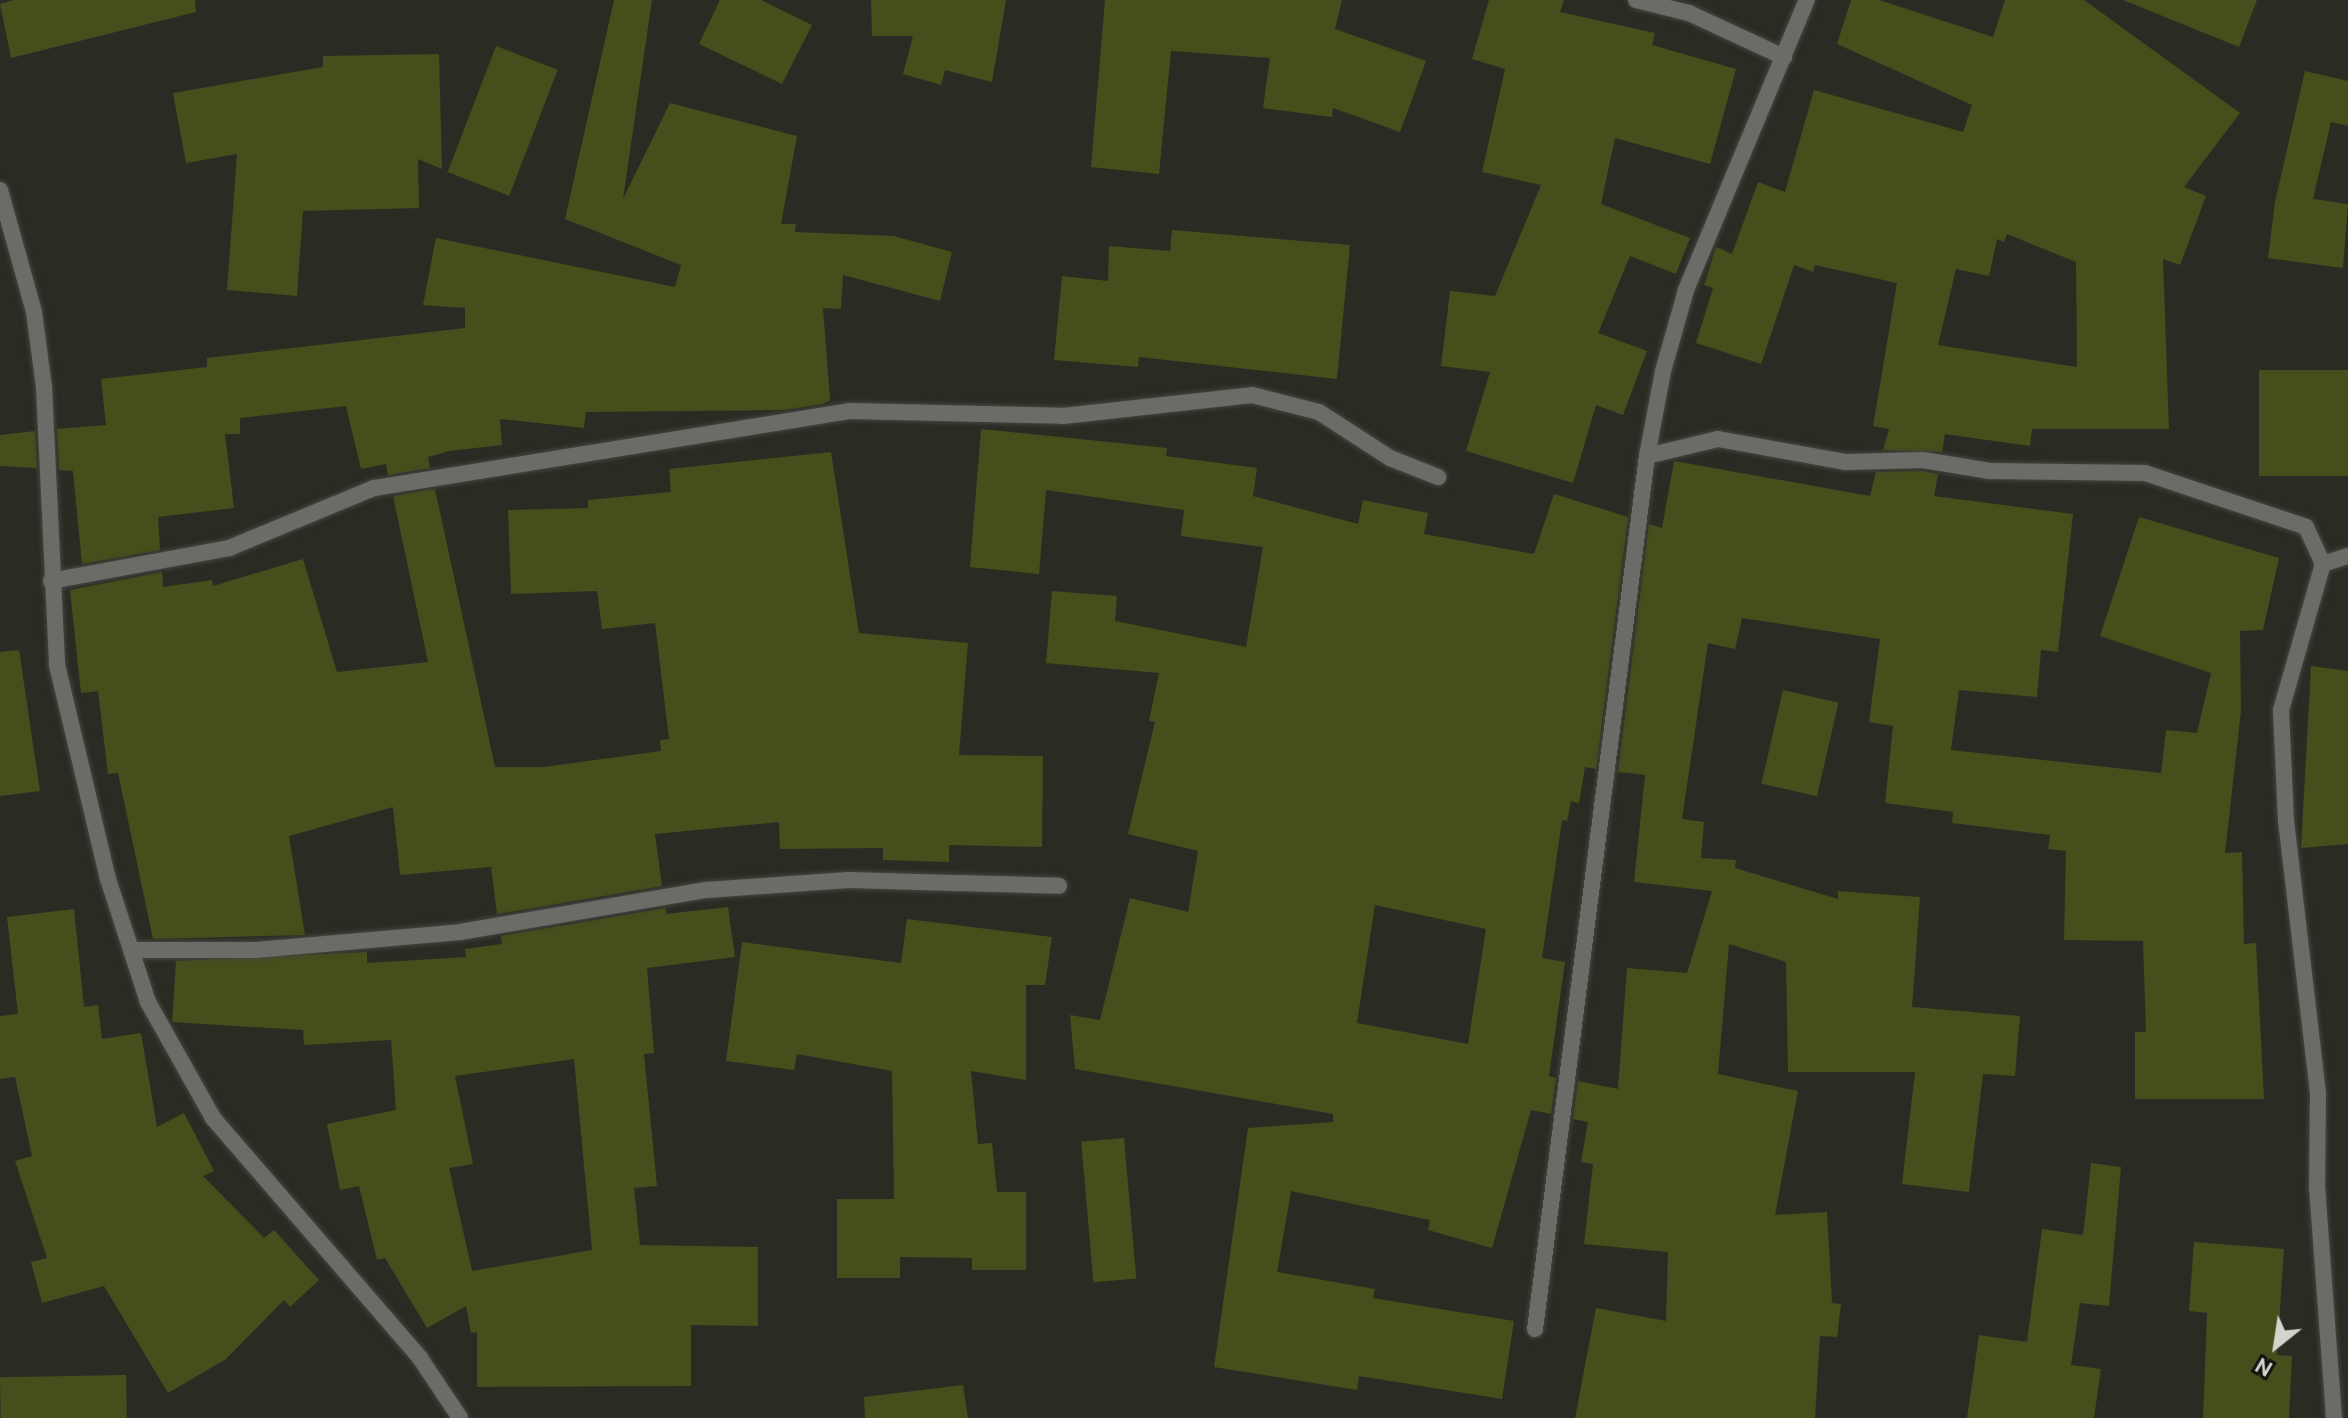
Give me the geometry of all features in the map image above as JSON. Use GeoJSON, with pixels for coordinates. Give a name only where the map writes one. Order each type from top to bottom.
{"type":"FeatureCollection","features":[{"type":"Feature","properties":{"kind":"street"},"geometry":{"type":"LineString","coordinates":[[1636,0],[1689,13],[1784,57]]}},
{"type":"Feature","properties":{"kind":"street"},"geometry":{"type":"LineString","coordinates":[[1535,1329],[1647,456],[1686,290],[1807,0]]}},
{"type":"Feature","properties":{"kind":"street"},"geometry":{"type":"LineString","coordinates":[[0,190],[34,312],[44,387],[57,665],[131,950],[148,1002],[213,1118],[420,1358],[460,1418]]}},
{"type":"Feature","properties":{"kind":"street"},"geometry":{"type":"LineString","coordinates":[[51,581],[229,548],[374,488],[849,411],[1063,416],[1252,395],[1319,412],[1390,458],[1438,477]]}},
{"type":"Feature","properties":{"kind":"street"},"geometry":{"type":"LineString","coordinates":[[1647,456],[1718,439],[1846,462],[1923,460],[1990,471],[2145,473],[2306,527],[2323,564],[2281,710],[2286,821],[2318,1093],[2317,1189],[2334,1418]]}},
{"type":"Feature","properties":{"kind":"street"},"geometry":{"type":"LineString","coordinates":[[2323,564],[2348,556]]}},
{"type":"Feature","properties":{"kind":"street"},"geometry":{"type":"LineString","coordinates":[[131,950],[256,950],[460,932],[706,890],[849,880],[1059,886]]}},
{"type":"Feature","properties":{"kind":"building"},"geometry":{"type":"Polygon","coordinates":[[[14,0],[195,0],[196,12],[11,58],[0,4],[14,0]]]}},
{"type":"Feature","properties":{"kind":"building"},"geometry":{"type":"Polygon","coordinates":[[[614,0],[652,0],[623,199],[670,103],[797,136],[781,224],[796,224],[795,232],[894,236],[952,252],[940,301],[843,275],[841,309],[823,308],[830,400],[823,404],[783,410],[586,412],[584,428],[500,419],[502,445],[449,451],[428,457],[430,468],[388,475],[386,464],[361,469],[346,406],[240,418],[240,434],[225,434],[234,508],[158,517],[160,550],[82,564],[73,471],[59,470],[57,429],[106,425],[101,379],[207,367],[207,358],[465,328],[465,308],[423,305],[436,238],[675,287],[681,265],[565,219],[614,0]]]}},
{"type":"Feature","properties":{"kind":"building"},"geometry":{"type":"Polygon","coordinates":[[[720,0],[761,0],[812,25],[782,84],[699,44],[720,0]]]}},
{"type":"Feature","properties":{"kind":"building"},"geometry":{"type":"Polygon","coordinates":[[[871,0],[1006,0],[992,82],[945,70],[941,85],[903,74],[913,36],[872,36],[871,0]]]}},
{"type":"Feature","properties":{"kind":"building"},"geometry":{"type":"Polygon","coordinates":[[[1105,0],[1342,0],[1335,29],[1426,61],[1400,132],[1333,108],[1332,117],[1263,108],[1270,58],[1171,51],[1159,174],[1091,167],[1105,0]]]}},
{"type":"Feature","properties":{"kind":"building"},"geometry":{"type":"Polygon","coordinates":[[[1489,0],[1564,0],[1560,12],[1655,33],[1652,45],[1736,69],[1710,164],[1615,138],[1601,204],[1690,238],[1676,274],[1630,256],[1598,333],[1647,351],[1623,415],[1596,405],[1573,483],[1466,451],[1490,372],[1441,366],[1450,291],[1495,296],[1541,185],[1482,172],[1505,69],[1472,59],[1489,0]]]}},
{"type":"Feature","properties":{"kind":"building"},"geometry":{"type":"Polygon","coordinates":[[[1851,0],[1879,0],[1993,37],[2005,0],[2084,0],[2240,113],[2184,187],[2206,196],[2180,265],[2163,259],[2169,429],[2032,429],[2030,446],[1945,434],[1942,452],[1883,450],[1889,429],[1873,426],[1897,283],[1815,265],[1813,272],[1794,265],[1761,364],[1696,343],[1713,288],[1704,285],[1716,247],[1732,254],[1758,182],[1785,192],[1814,90],[1963,132],[1972,105],[1837,44],[1851,0]],[[2007,234],[2004,242],[1997,239],[1989,276],[1956,269],[1938,345],[2077,367],[2076,262],[2007,234]]]}},
{"type":"Feature","properties":{"kind":"building"},"geometry":{"type":"Polygon","coordinates":[[[2123,0],[2257,0],[2239,47],[2123,0]]]}},
{"type":"Feature","properties":{"kind":"building"},"geometry":{"type":"Polygon","coordinates":[[[496,46],[558,70],[509,196],[448,172],[496,46]]]}},
{"type":"Feature","properties":{"kind":"building"},"geometry":{"type":"Polygon","coordinates":[[[439,54],[442,169],[418,159],[419,208],[303,211],[297,296],[227,290],[237,154],[186,163],[173,93],[323,67],[323,56],[439,54]]]}},
{"type":"Feature","properties":{"kind":"building"},"geometry":{"type":"Polygon","coordinates":[[[2305,71],[2348,81],[2348,126],[2331,122],[2313,199],[2348,204],[2343,268],[2268,258],[2275,202],[2305,71]]]}},
{"type":"Feature","properties":{"kind":"building"},"geometry":{"type":"Polygon","coordinates":[[[1172,230],[1350,245],[1337,379],[1139,357],[1138,367],[1054,360],[1062,276],[1108,281],[1109,246],[1170,251],[1172,230]]]}},
{"type":"Feature","properties":{"kind":"building"},"geometry":{"type":"Polygon","coordinates":[[[2259,370],[2348,370],[2348,476],[2259,476],[2259,370]]]}},
{"type":"Feature","properties":{"kind":"building"},"geometry":{"type":"Polygon","coordinates":[[[981,429],[1167,448],[1166,456],[1257,468],[1253,496],[1358,524],[1363,500],[1428,513],[1424,534],[1534,554],[1554,494],[1628,517],[1596,769],[1585,767],[1579,803],[1571,801],[1567,821],[1562,820],[1542,958],[1565,962],[1549,1076],[1556,1078],[1551,1114],[1531,1110],[1492,1248],[1428,1230],[1430,1220],[1291,1191],[1277,1272],[1375,1289],[1373,1298],[1514,1321],[1502,1399],[1359,1376],[1357,1390],[1214,1367],[1248,1128],[1333,1122],[1333,1114],[1075,1069],[1070,1015],[1100,1020],[1130,898],[1188,912],[1198,851],[1128,834],[1155,722],[1149,721],[1159,673],[1046,663],[1052,591],[1117,596],[1115,621],[1246,647],[1263,547],[1181,536],[1184,510],[1046,490],[1039,574],[970,567],[981,429]],[[1375,905],[1357,1023],[1468,1044],[1486,929],[1375,905]]]}},
{"type":"Feature","properties":{"kind":"building"},"geometry":{"type":"Polygon","coordinates":[[[35,431],[37,468],[0,466],[0,435],[35,431]]]}},
{"type":"Feature","properties":{"kind":"building"},"geometry":{"type":"Polygon","coordinates":[[[831,452],[859,633],[968,643],[959,755],[1043,756],[1042,847],[949,845],[949,862],[883,860],[883,848],[780,849],[779,822],[655,834],[662,886],[497,914],[491,867],[400,875],[393,807],[289,836],[305,935],[153,939],[118,773],[108,774],[98,691],[81,693],[70,590],[162,572],[163,587],[212,580],[213,586],[303,559],[337,672],[428,662],[393,496],[435,489],[495,767],[544,767],[661,751],[660,740],[669,739],[655,623],[602,629],[597,591],[511,594],[508,510],[588,508],[588,500],[671,492],[669,469],[831,452]]]}},
{"type":"Feature","properties":{"kind":"building"},"geometry":{"type":"Polygon","coordinates":[[[1674,461],[1870,496],[1876,472],[1922,471],[1938,474],[1934,496],[2073,514],[2058,652],[2041,650],[2037,697],[1959,690],[1951,750],[2161,773],[2166,730],[2197,733],[2211,673],[2100,636],[2139,517],[2279,558],[2263,630],[2240,631],[2241,711],[2225,853],[2242,852],[2244,944],[2256,943],[2264,1099],[2135,1099],[2135,1032],[2146,1032],[2143,941],[2064,940],[2066,851],[2048,849],[2050,835],[1952,823],[1953,812],[1885,803],[1893,726],[1869,722],[1880,639],[1742,618],[1735,649],[1708,643],[1682,819],[1704,822],[1701,858],[1736,860],[1735,868],[1838,899],[1838,891],[1920,897],[1912,1007],[2020,1016],[2015,1076],[1983,1074],[1969,1192],[1902,1184],[1915,1072],[1788,1072],[1786,962],[1729,944],[1718,1074],[1798,1091],[1775,1215],[1827,1212],[1832,1303],[1841,1304],[1837,1337],[1820,1336],[1815,1418],[1575,1418],[1596,1308],[1666,1321],[1668,1252],[1584,1244],[1593,1164],[1581,1162],[1588,1122],[1573,1119],[1578,1081],[1618,1089],[1627,968],[1687,973],[1712,891],[1634,882],[1645,775],[1618,772],[1649,524],[1662,528],[1674,461]]]}},
{"type":"Feature","properties":{"kind":"building"},"geometry":{"type":"Polygon","coordinates":[[[19,650],[40,791],[0,796],[0,652],[19,650]]]}},
{"type":"Feature","properties":{"kind":"building"},"geometry":{"type":"Polygon","coordinates":[[[2311,666],[2348,671],[2348,844],[2301,848],[2311,666]]]}},
{"type":"Feature","properties":{"kind":"building"},"geometry":{"type":"Polygon","coordinates":[[[1783,690],[1839,703],[1817,796],[1761,784],[1783,690]]]}},
{"type":"Feature","properties":{"kind":"building"},"geometry":{"type":"Polygon","coordinates":[[[728,907],[735,957],[647,968],[654,1053],[644,1054],[657,1186],[634,1188],[640,1245],[758,1247],[758,1326],[691,1325],[691,1386],[477,1387],[477,1332],[471,1333],[466,1306],[427,1328],[385,1258],[377,1260],[359,1186],[340,1190],[327,1124],[396,1110],[391,1040],[304,1045],[303,1030],[172,1022],[176,961],[367,952],[367,963],[466,957],[465,949],[502,944],[501,936],[666,908],[666,914],[728,907]],[[574,1059],[455,1076],[473,1164],[449,1168],[472,1271],[592,1250],[574,1059]]]}},
{"type":"Feature","properties":{"kind":"building"},"geometry":{"type":"Polygon","coordinates":[[[74,909],[84,1007],[98,1005],[102,1039],[141,1033],[157,1127],[184,1113],[214,1171],[203,1176],[264,1238],[274,1230],[319,1280],[290,1307],[284,1300],[226,1359],[168,1393],[104,1286],[42,1303],[31,1262],[47,1258],[15,1161],[32,1156],[15,1077],[0,1079],[0,1016],[18,1014],[7,917],[74,909]]]}},
{"type":"Feature","properties":{"kind":"building"},"geometry":{"type":"Polygon","coordinates":[[[907,919],[1052,937],[1045,985],[1026,985],[1026,1080],[971,1071],[978,1144],[992,1143],[997,1192],[1026,1192],[1026,1270],[972,1270],[972,1258],[900,1257],[900,1278],[837,1278],[837,1199],[894,1199],[892,1071],[797,1054],[794,1070],[726,1061],[742,942],[901,963],[907,919]]]}},
{"type":"Feature","properties":{"kind":"building"},"geometry":{"type":"Polygon","coordinates":[[[1124,1138],[1136,1278],[1093,1282],[1081,1142],[1124,1138]]]}},
{"type":"Feature","properties":{"kind":"building"},"geometry":{"type":"Polygon","coordinates":[[[2091,1163],[2121,1167],[2109,1306],[2080,1303],[2071,1365],[2101,1369],[2094,1418],[1967,1418],[1979,1335],[2027,1342],[2042,1229],[2083,1235],[2091,1163]]]}},
{"type":"Feature","properties":{"kind":"building"},"geometry":{"type":"Polygon","coordinates":[[[2194,1242],[2284,1249],[2277,1355],[2292,1356],[2289,1418],[2203,1418],[2207,1313],[2189,1311],[2194,1242]]]}},
{"type":"Feature","properties":{"kind":"building"},"geometry":{"type":"Polygon","coordinates":[[[126,1375],[127,1418],[1,1418],[0,1377],[126,1375]]]}},
{"type":"Feature","properties":{"kind":"building"},"geometry":{"type":"Polygon","coordinates":[[[963,1385],[968,1418],[865,1418],[864,1397],[963,1385]]]}}]}
